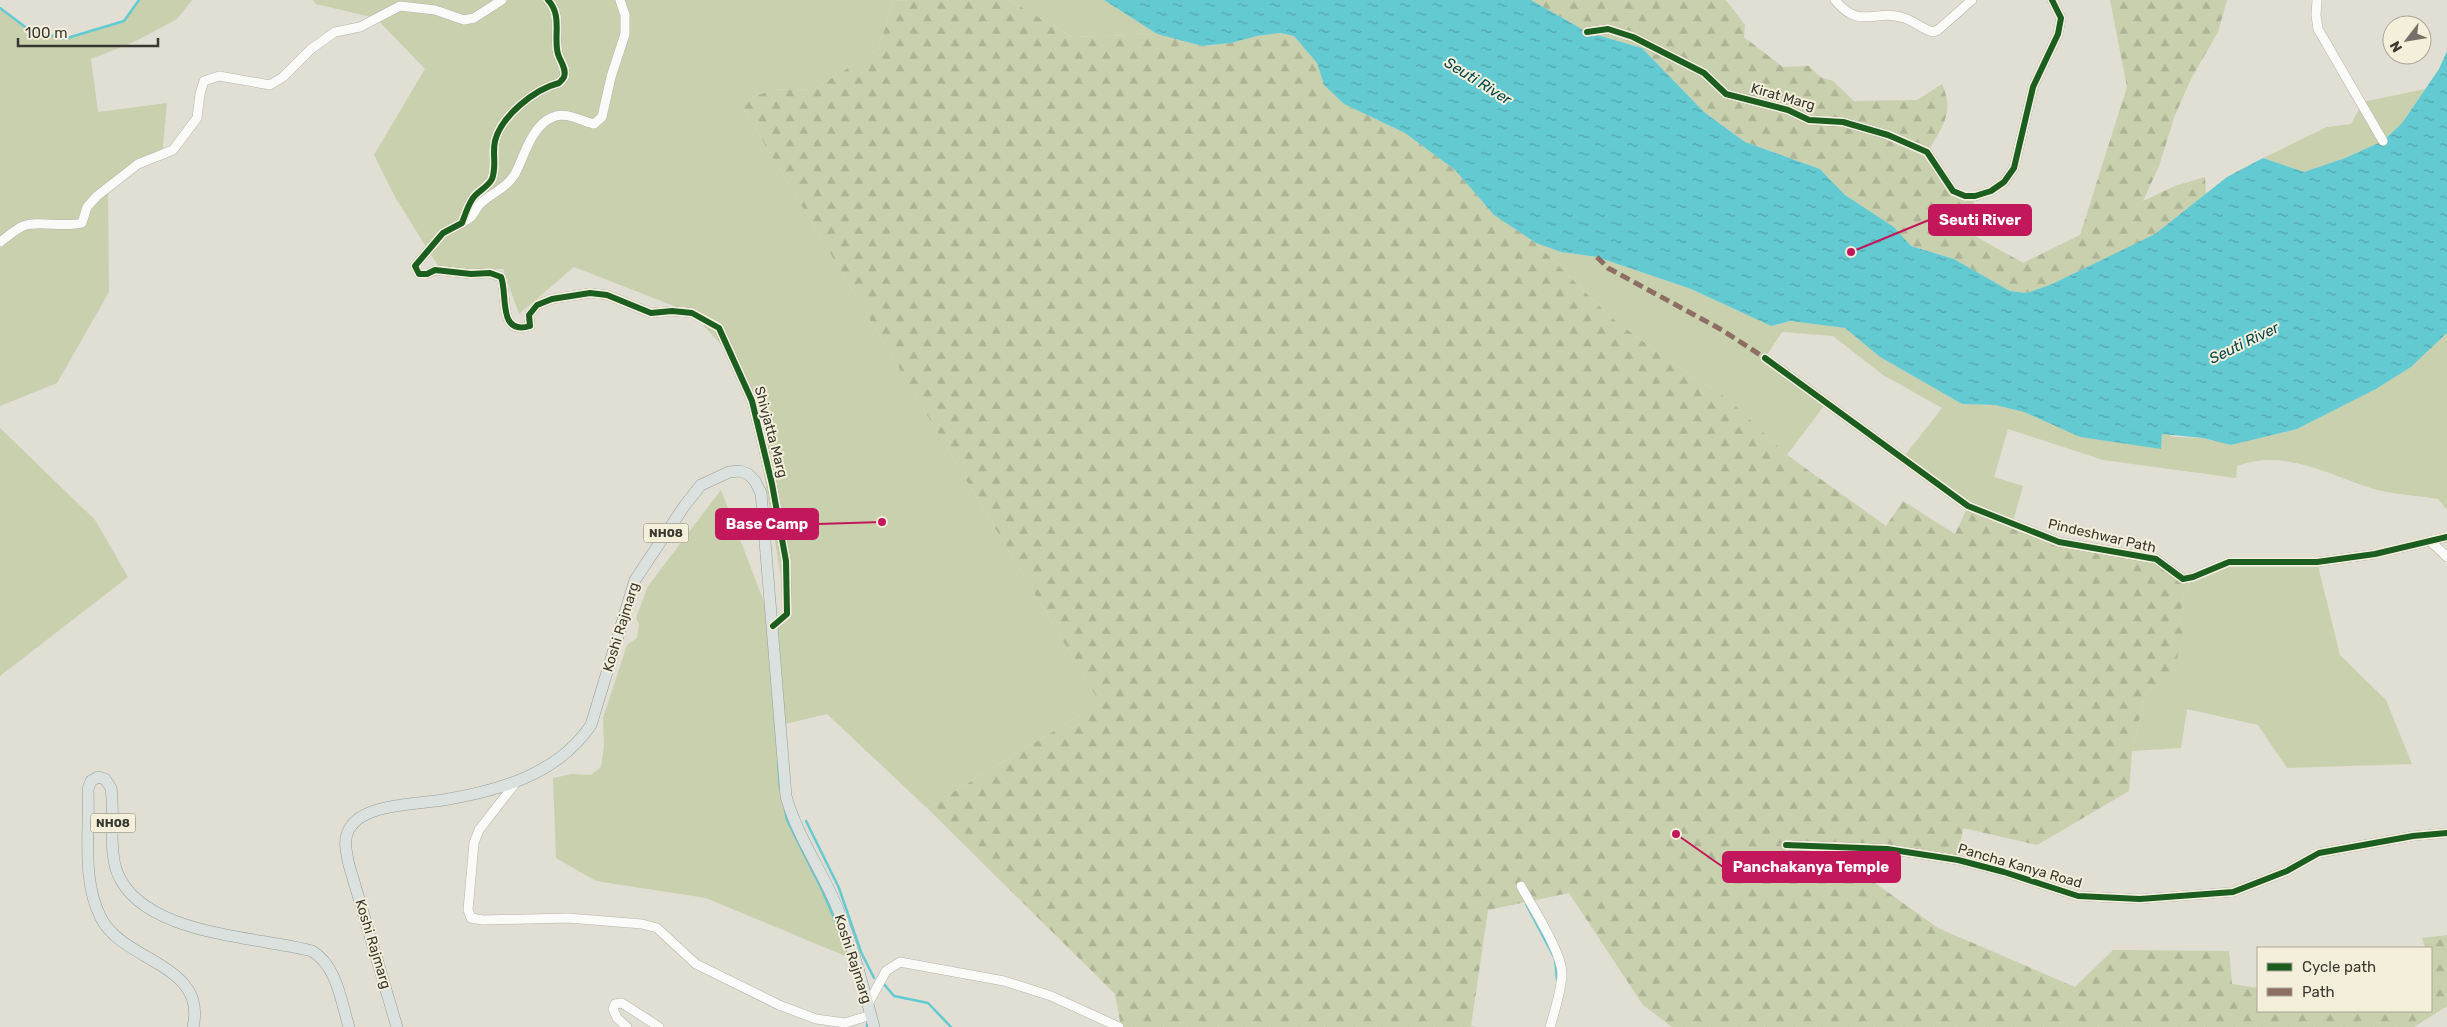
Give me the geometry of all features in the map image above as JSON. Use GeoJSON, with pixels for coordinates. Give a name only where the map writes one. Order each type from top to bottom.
{"type":"FeatureCollection","features":[{"type":"Feature","properties":{"kind":"main road","name":"Koshi Rajmarg"},"geometry":{"type":"LineString","coordinates":[[397,1027],[345,847],[347,834],[352,824],[362,816],[372,812],[465,796],[517,781],[539,772],[564,756],[581,740],[593,717],[635,580],[701,485],[729,472],[740,471],[748,474],[755,481],[761,493],[786,796],[799,831],[837,908],[858,967],[874,1027]]}},
{"type":"Feature","properties":{"kind":"main road","name":"NH08"},"geometry":{"type":"LineString","coordinates":[[193,1027],[194,1005],[182,981],[173,972],[125,944],[112,934],[101,919],[94,901],[88,854],[88,789],[91,781],[98,777],[105,779],[111,788],[114,858],[124,885],[134,895],[160,913],[198,929],[224,936],[300,948],[320,956],[333,974],[349,1027]]}},
{"type":"Feature","properties":{"kind":"street"},"geometry":{"type":"LineString","coordinates":[[0,242],[22,227],[36,224],[69,226],[82,223],[87,207],[98,196],[138,164],[173,150],[197,118],[200,94],[204,81],[220,76],[270,84],[284,78],[311,49],[335,32],[360,27],[400,6],[435,10],[464,20],[474,18],[502,0]]}},
{"type":"Feature","properties":{"kind":"street"},"geometry":{"type":"LineString","coordinates":[[462,223],[472,199],[491,181],[496,164],[495,141],[504,122],[529,97],[545,87],[559,84],[564,76],[563,65],[558,52],[557,25],[552,5],[548,0]]}},
{"type":"Feature","properties":{"kind":"street"},"geometry":{"type":"LineString","coordinates":[[462,223],[474,216],[480,204],[498,192],[514,174],[538,128],[552,117],[564,115],[594,124],[602,117],[611,77],[625,34],[625,15],[620,0]]}},
{"type":"Feature","properties":{"kind":"street"},"geometry":{"type":"LineString","coordinates":[[1834,0],[1844,12],[1853,16],[1905,18],[1933,32],[1938,30],[1972,0]]}},
{"type":"Feature","properties":{"kind":"street","name":"Kirat Marg"},"geometry":{"type":"LineString","coordinates":[[1586,32],[1608,29],[1633,37],[1704,74],[1726,94],[1788,110],[1808,120],[1843,122],[1888,135],[1927,152],[1953,191],[1965,196],[1975,196],[1991,191],[2004,182],[2014,168],[2033,88],[2058,34],[2061,18],[2052,0]]}},
{"type":"Feature","properties":{"kind":"street"},"geometry":{"type":"LineString","coordinates":[[2317,0],[2316,15],[2318,29],[2383,141]]}},
{"type":"Feature","properties":{"kind":"street","name":"Shivjatta Marg"},"geometry":{"type":"LineString","coordinates":[[462,223],[443,233],[427,249],[415,266],[419,274],[427,274],[435,270],[471,274],[490,273],[501,277],[504,282],[504,311],[514,326],[522,329],[530,326],[529,315],[537,305],[552,299],[590,293],[607,295],[652,313],[672,311],[692,313],[719,328],[752,401],[772,484],[786,561],[787,614],[773,626]]}},
{"type":"Feature","properties":{"kind":"street","name":"Pindeshwar Path"},"geometry":{"type":"LineString","coordinates":[[1765,358],[1968,506],[2058,542],[2156,559],[2183,579],[2193,577],[2229,562],[2317,562],[2374,554],[2447,537]]}},
{"type":"Feature","properties":{"kind":"street"},"geometry":{"type":"LineString","coordinates":[[2430,542],[2447,557]]}},
{"type":"Feature","properties":{"kind":"street"},"geometry":{"type":"LineString","coordinates":[[517,781],[479,830],[474,843],[468,910],[471,918],[483,920],[568,918],[642,924],[657,928],[696,964],[779,1006],[816,1019],[845,1023],[869,1009],[886,971],[900,962],[1004,981],[1051,996],[1119,1027]]}},
{"type":"Feature","properties":{"kind":"street","name":"Pancha Kanya Road"},"geometry":{"type":"LineString","coordinates":[[1786,845],[1887,849],[1958,860],[2004,872],[2078,896],[2140,899],[2233,892],[2287,871],[2319,854],[2413,836],[2447,833]]}},
{"type":"Feature","properties":{"kind":"street"},"geometry":{"type":"LineString","coordinates":[[1521,886],[1560,959],[1562,973],[1550,1027]]}},
{"type":"Feature","properties":{"kind":"street"},"geometry":{"type":"LineString","coordinates":[[627,1027],[617,1018],[613,1009],[615,1004],[622,1003],[659,1027]]}},
{"type":"Feature","properties":{"kind":"green space"},"geometry":{"type":"Polygon","coordinates":[[[139,0],[192,0],[177,19],[134,42],[91,59],[98,112],[167,103],[162,156],[138,164],[108,188],[109,292],[57,383],[0,406],[0,9],[28,29],[64,39],[124,21],[139,0]]]}},
{"type":"Feature","properties":{"kind":"green space"},"geometry":{"type":"Polygon","coordinates":[[[313,0],[912,0],[893,1],[879,48],[812,91],[773,89],[740,103],[1100,703],[927,808],[827,714],[776,726],[778,778],[787,820],[823,892],[850,958],[706,898],[596,881],[556,858],[553,778],[572,774],[591,775],[601,767],[604,746],[603,718],[627,645],[637,638],[639,624],[636,618],[648,586],[721,490],[773,625],[787,614],[752,401],[736,361],[692,313],[574,267],[519,314],[503,269],[440,269],[395,197],[374,155],[425,69],[376,18],[316,4],[313,0]]]}},
{"type":"Feature","properties":{"kind":"green space"},"geometry":{"type":"Polygon","coordinates":[[[1009,0],[1104,0],[1157,34],[1072,37],[1009,0]]]}},
{"type":"Feature","properties":{"kind":"green space"},"geometry":{"type":"Polygon","coordinates":[[[1009,0],[1072,37],[1157,34],[1202,46],[1231,43],[1257,36],[1280,33],[1294,36],[1317,63],[1324,85],[1344,104],[1405,133],[1455,170],[1494,215],[1536,243],[1608,315],[1669,361],[1727,398],[1787,455],[1886,526],[1903,501],[1955,534],[1968,506],[2059,542],[2156,559],[2173,572],[2193,577],[2183,595],[2180,624],[2183,627],[2175,671],[2145,695],[2132,751],[2129,791],[2037,845],[1963,828],[1958,860],[1850,848],[1851,866],[1938,928],[2075,987],[2113,950],[2229,951],[2232,984],[2257,988],[2257,1012],[2432,1012],[2432,947],[2425,947],[2422,938],[2447,935],[2447,1006],[2414,1027],[1672,1027],[1643,1005],[1569,893],[1488,910],[1471,1026],[1478,1027],[1121,1027],[1115,994],[927,808],[1100,703],[740,103],[773,89],[812,91],[879,48],[893,1],[1009,0]]]}},
{"type":"Feature","properties":{"kind":"green space"},"geometry":{"type":"Polygon","coordinates":[[[1531,0],[1726,0],[1745,25],[1744,37],[1783,67],[1809,66],[1820,77],[1833,81],[1854,101],[1917,100],[1942,84],[1946,94],[1947,112],[1942,127],[1927,153],[1953,191],[1975,196],[1968,232],[2023,263],[2080,235],[2127,87],[2110,0],[2227,0],[2218,32],[2191,79],[2175,115],[2159,166],[2143,201],[2175,186],[2205,177],[2206,195],[2155,234],[2052,284],[2027,293],[2010,291],[1954,259],[1911,246],[1894,227],[1845,195],[1820,169],[1745,142],[1704,112],[1642,48],[1587,32],[1531,0]]]}},
{"type":"Feature","properties":{"kind":"green space"},"geometry":{"type":"Polygon","coordinates":[[[2425,89],[2402,123],[2383,141],[2345,158],[2304,172],[2263,158],[2327,127],[2351,124],[2363,102],[2425,89]]]}},
{"type":"Feature","properties":{"kind":"green space"},"geometry":{"type":"Polygon","coordinates":[[[1536,243],[1561,252],[1597,257],[1691,289],[1771,326],[1790,321],[1845,328],[1880,357],[1962,404],[1995,405],[2024,412],[2080,437],[2161,448],[2162,433],[2174,437],[2203,438],[2231,445],[2297,429],[2376,389],[2411,367],[2447,333],[2447,510],[2438,499],[2374,489],[2324,471],[2290,462],[2255,461],[2237,466],[2236,478],[2103,460],[2008,429],[1994,477],[2023,486],[2012,525],[1968,506],[1902,459],[1942,408],[1883,375],[1833,336],[1782,332],[1765,358],[1827,402],[1787,455],[1727,398],[1669,361],[1608,315],[1536,243]]]}},
{"type":"Feature","properties":{"kind":"green space"},"geometry":{"type":"Polygon","coordinates":[[[0,428],[95,520],[128,577],[0,676],[0,428]]]}},
{"type":"Feature","properties":{"kind":"green space"},"geometry":{"type":"Polygon","coordinates":[[[2229,562],[2317,562],[2340,655],[2386,700],[2412,764],[2287,768],[2258,725],[2187,709],[2181,748],[2132,751],[2145,695],[2175,670],[2183,595],[2193,577],[2229,562]]]}},
{"type":"Feature","properties":{"kind":"water"},"geometry":{"type":"Polygon","coordinates":[[[1104,0],[1531,0],[1587,32],[1642,48],[1704,112],[1745,142],[1820,169],[1845,195],[1894,227],[1911,246],[1954,259],[2010,291],[2027,293],[2052,284],[2155,234],[2227,177],[2263,158],[2304,172],[2345,158],[2383,141],[2402,123],[2439,69],[2447,51],[2447,333],[2411,367],[2376,389],[2297,429],[2231,445],[2203,438],[2162,434],[2161,449],[2080,437],[2024,412],[1995,405],[1962,404],[1880,357],[1845,328],[1790,321],[1771,326],[1691,289],[1597,257],[1561,252],[1536,243],[1494,215],[1455,170],[1405,133],[1344,104],[1324,85],[1317,63],[1294,36],[1280,33],[1257,36],[1231,43],[1202,46],[1157,34],[1104,0]]]}},
{"type":"Feature","properties":{"kind":"waterway"},"geometry":{"type":"LineString","coordinates":[[0,8],[28,29],[64,39],[124,21],[139,0]]}},
{"type":"Feature","properties":{"kind":"waterway"},"geometry":{"type":"LineString","coordinates":[[778,761],[780,788]]}},
{"type":"Feature","properties":{"kind":"waterway"},"geometry":{"type":"LineString","coordinates":[[785,810],[787,820],[823,892],[842,937]]}},
{"type":"Feature","properties":{"kind":"waterway"},"geometry":{"type":"LineString","coordinates":[[806,821],[839,888],[861,952],[874,978]]}},
{"type":"Feature","properties":{"kind":"waterway"},"geometry":{"type":"LineString","coordinates":[[1526,904],[1555,959],[1557,980]]}},
{"type":"Feature","properties":{"kind":"waterway"},"geometry":{"type":"LineString","coordinates":[[883,983],[894,996],[928,1003],[951,1027]]}},
{"type":"Feature","properties":{"kind":"marked path"},"geometry":{"type":"LineString","coordinates":[[1597,257],[1608,268],[1722,330],[1765,358]]}},
{"type":"Feature","properties":{"kind":"cycle path"},"geometry":{"type":"LineString","coordinates":[[548,0],[553,6],[555,13],[557,47],[564,68],[564,77],[559,83],[530,97],[504,122],[495,141],[492,179],[473,198],[462,223],[443,233],[415,266],[419,274],[427,274],[435,270],[471,274],[490,273],[501,277],[508,319],[513,325],[520,327],[530,326],[529,315],[537,305],[552,299],[590,293],[607,295],[651,313],[672,311],[692,313],[719,328],[752,401],[772,484],[786,561],[787,614],[773,626]]}},
{"type":"Feature","properties":{"kind":"cycle path"},"geometry":{"type":"LineString","coordinates":[[1587,32],[1608,29],[1633,37],[1704,73],[1726,94],[1788,110],[1809,120],[1843,122],[1888,135],[1927,152],[1953,191],[1965,196],[1975,196],[1991,191],[2004,182],[2014,168],[2033,87],[2058,34],[2061,18],[2052,0]]}},
{"type":"Feature","properties":{"kind":"cycle path"},"geometry":{"type":"LineString","coordinates":[[1765,358],[1968,506],[2059,542],[2156,559],[2183,579],[2193,577],[2229,562],[2317,562],[2375,554],[2447,537]]}},
{"type":"Feature","properties":{"kind":"cycle path"},"geometry":{"type":"LineString","coordinates":[[1786,845],[1887,849],[1958,860],[2004,872],[2078,896],[2140,899],[2233,892],[2287,871],[2319,853],[2413,836],[2447,833]]}},
{"type":"Feature","properties":{"kind":"place","name":"Seuti River"},"geometry":{"type":"Point","coordinates":[1851,252]}},
{"type":"Feature","properties":{"kind":"place","name":"Base Camp"},"geometry":{"type":"Point","coordinates":[882,522]}},
{"type":"Feature","properties":{"kind":"place","name":"Panchakanya Temple"},"geometry":{"type":"Point","coordinates":[1676,834]}}]}
